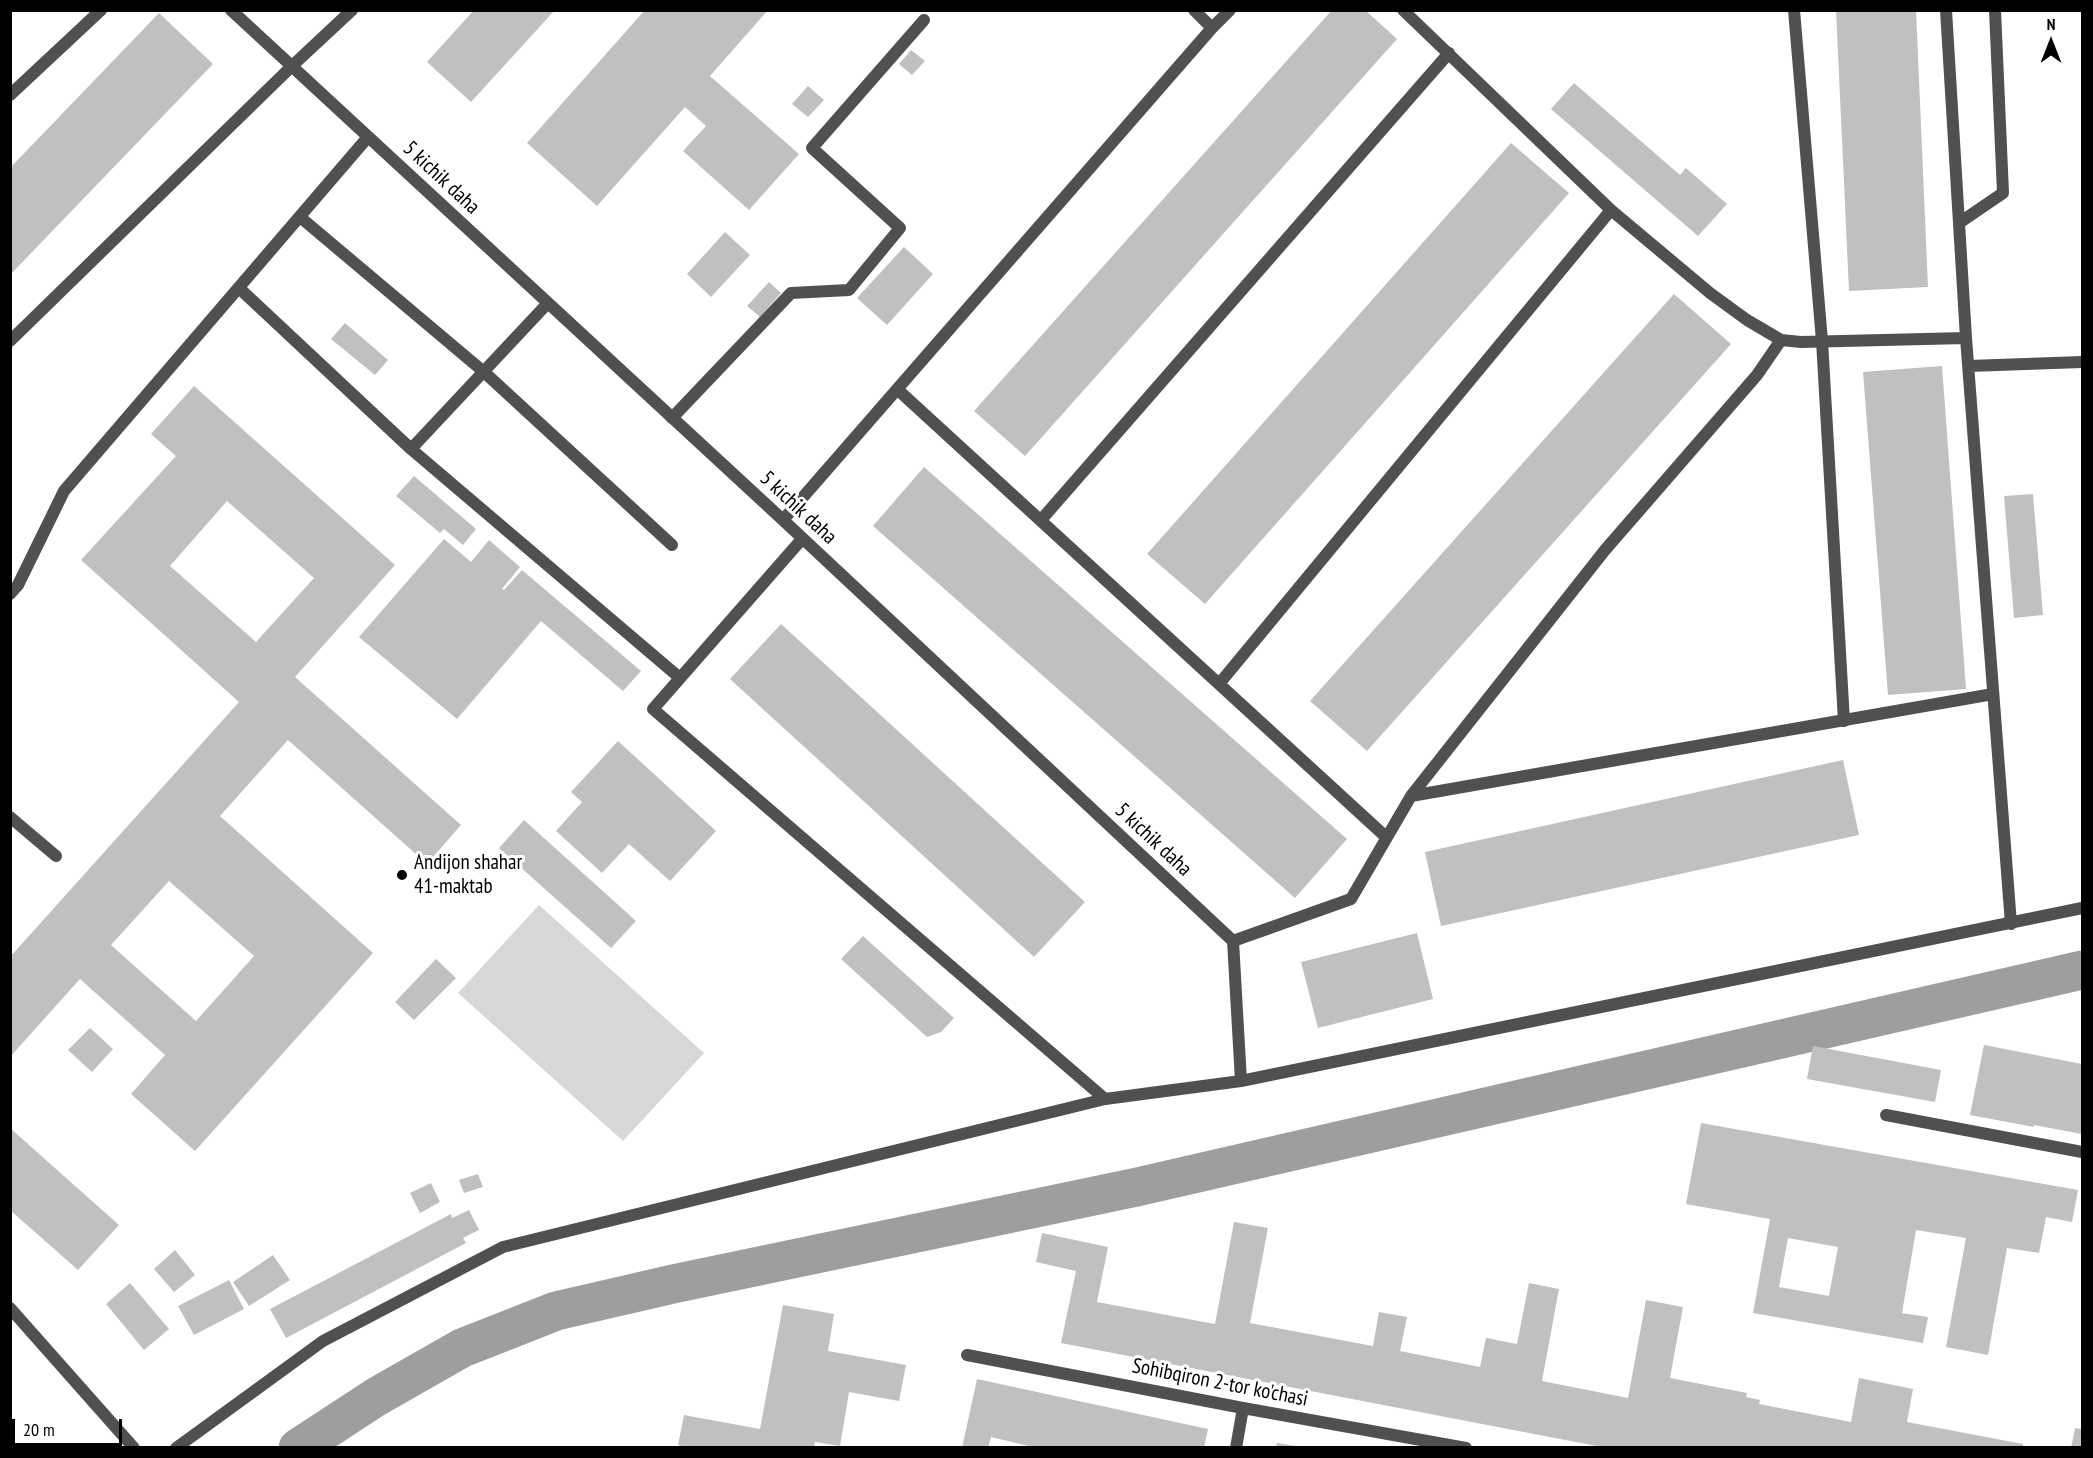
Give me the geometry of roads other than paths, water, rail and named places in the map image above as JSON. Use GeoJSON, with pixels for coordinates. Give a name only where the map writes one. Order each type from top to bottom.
{"type":"FeatureCollection","features":[{"type":"Feature","properties":{"kind":"street"},"geometry":{"type":"LineString","coordinates":[[10,95],[101,10]]}},
{"type":"Feature","properties":{"kind":"street","name":"5 kichik daha"},"geometry":{"type":"LineString","coordinates":[[231,10],[783,520],[1233,941]]}},
{"type":"Feature","properties":{"kind":"street"},"geometry":{"type":"LineString","coordinates":[[10,340],[352,10]]}},
{"type":"Feature","properties":{"kind":"street"},"geometry":{"type":"LineString","coordinates":[[1194,10],[1212,28]]}},
{"type":"Feature","properties":{"kind":"street"},"geometry":{"type":"LineString","coordinates":[[783,520],[1230,10]]}},
{"type":"Feature","properties":{"kind":"street"},"geometry":{"type":"LineString","coordinates":[[1403,10],[1611,210],[1710,293],[1747,320],[1781,340],[1801,342],[1966,338]]}},
{"type":"Feature","properties":{"kind":"street"},"geometry":{"type":"LineString","coordinates":[[1794,10],[1822,341],[1844,721]]}},
{"type":"Feature","properties":{"kind":"street"},"geometry":{"type":"LineString","coordinates":[[1946,10],[1966,338],[2011,924]]}},
{"type":"Feature","properties":{"kind":"street"},"geometry":{"type":"LineString","coordinates":[[1959,223],[2003,193],[1995,10]]}},
{"type":"Feature","properties":{"kind":"street"},"geometry":{"type":"LineString","coordinates":[[672,418],[791,293],[849,290],[900,228],[812,148],[924,20]]}},
{"type":"Feature","properties":{"kind":"street"},"geometry":{"type":"LineString","coordinates":[[1041,520],[1449,53]]}},
{"type":"Feature","properties":{"kind":"street"},"geometry":{"type":"LineString","coordinates":[[10,594],[18,585],[64,491],[368,137]]}},
{"type":"Feature","properties":{"kind":"street"},"geometry":{"type":"LineString","coordinates":[[1219,684],[1611,210]]}},
{"type":"Feature","properties":{"kind":"street"},"geometry":{"type":"LineString","coordinates":[[300,217],[483,372],[672,545]]}},
{"type":"Feature","properties":{"kind":"street"},"geometry":{"type":"LineString","coordinates":[[239,288],[411,449],[680,678]]}},
{"type":"Feature","properties":{"kind":"street"},"geometry":{"type":"LineString","coordinates":[[411,449],[547,304]]}},
{"type":"Feature","properties":{"kind":"street"},"geometry":{"type":"LineString","coordinates":[[1241,1081],[1233,941],[1351,899],[1411,796],[1605,550],[1757,375],[1781,340]]}},
{"type":"Feature","properties":{"kind":"street"},"geometry":{"type":"LineString","coordinates":[[1969,366],[2082,362]]}},
{"type":"Feature","properties":{"kind":"street"},"geometry":{"type":"LineString","coordinates":[[897,389],[1386,837]]}},
{"type":"Feature","properties":{"kind":"street"},"geometry":{"type":"LineString","coordinates":[[802,539],[653,708],[1105,1099]]}},
{"type":"Feature","properties":{"kind":"street"},"geometry":{"type":"LineString","coordinates":[[1411,796],[1993,694]]}},
{"type":"Feature","properties":{"kind":"street"},"geometry":{"type":"LineString","coordinates":[[10,817],[56,856]]}},
{"type":"Feature","properties":{"kind":"street"},"geometry":{"type":"LineString","coordinates":[[176,1448],[323,1341],[503,1247],[1105,1099],[1241,1081],[2082,908]]}},
{"type":"Feature","properties":{"kind":"street"},"geometry":{"type":"LineString","coordinates":[[1886,1115],[2082,1152]]}},
{"type":"Feature","properties":{"kind":"street"},"geometry":{"type":"LineString","coordinates":[[10,1308],[134,1448]]}},
{"type":"Feature","properties":{"kind":"street","name":"Sohibqiron 2-tor ko'chasi"},"geometry":{"type":"LineString","coordinates":[[968,1354],[1243,1408],[1466,1448]]}},
{"type":"Feature","properties":{"kind":"street"},"geometry":{"type":"LineString","coordinates":[[1236,1448],[1243,1408]]}},
{"type":"Feature","properties":{"kind":"waterway"},"geometry":{"type":"LineString","coordinates":[[298,1448],[376,1397],[462,1348],[556,1311],[673,1284],[1137,1187],[2082,970]]}},
{"type":"Feature","properties":{"kind":"place","name":"Andijon shahar 41-maktab"},"geometry":{"type":"Point","coordinates":[402,875]}}]}
